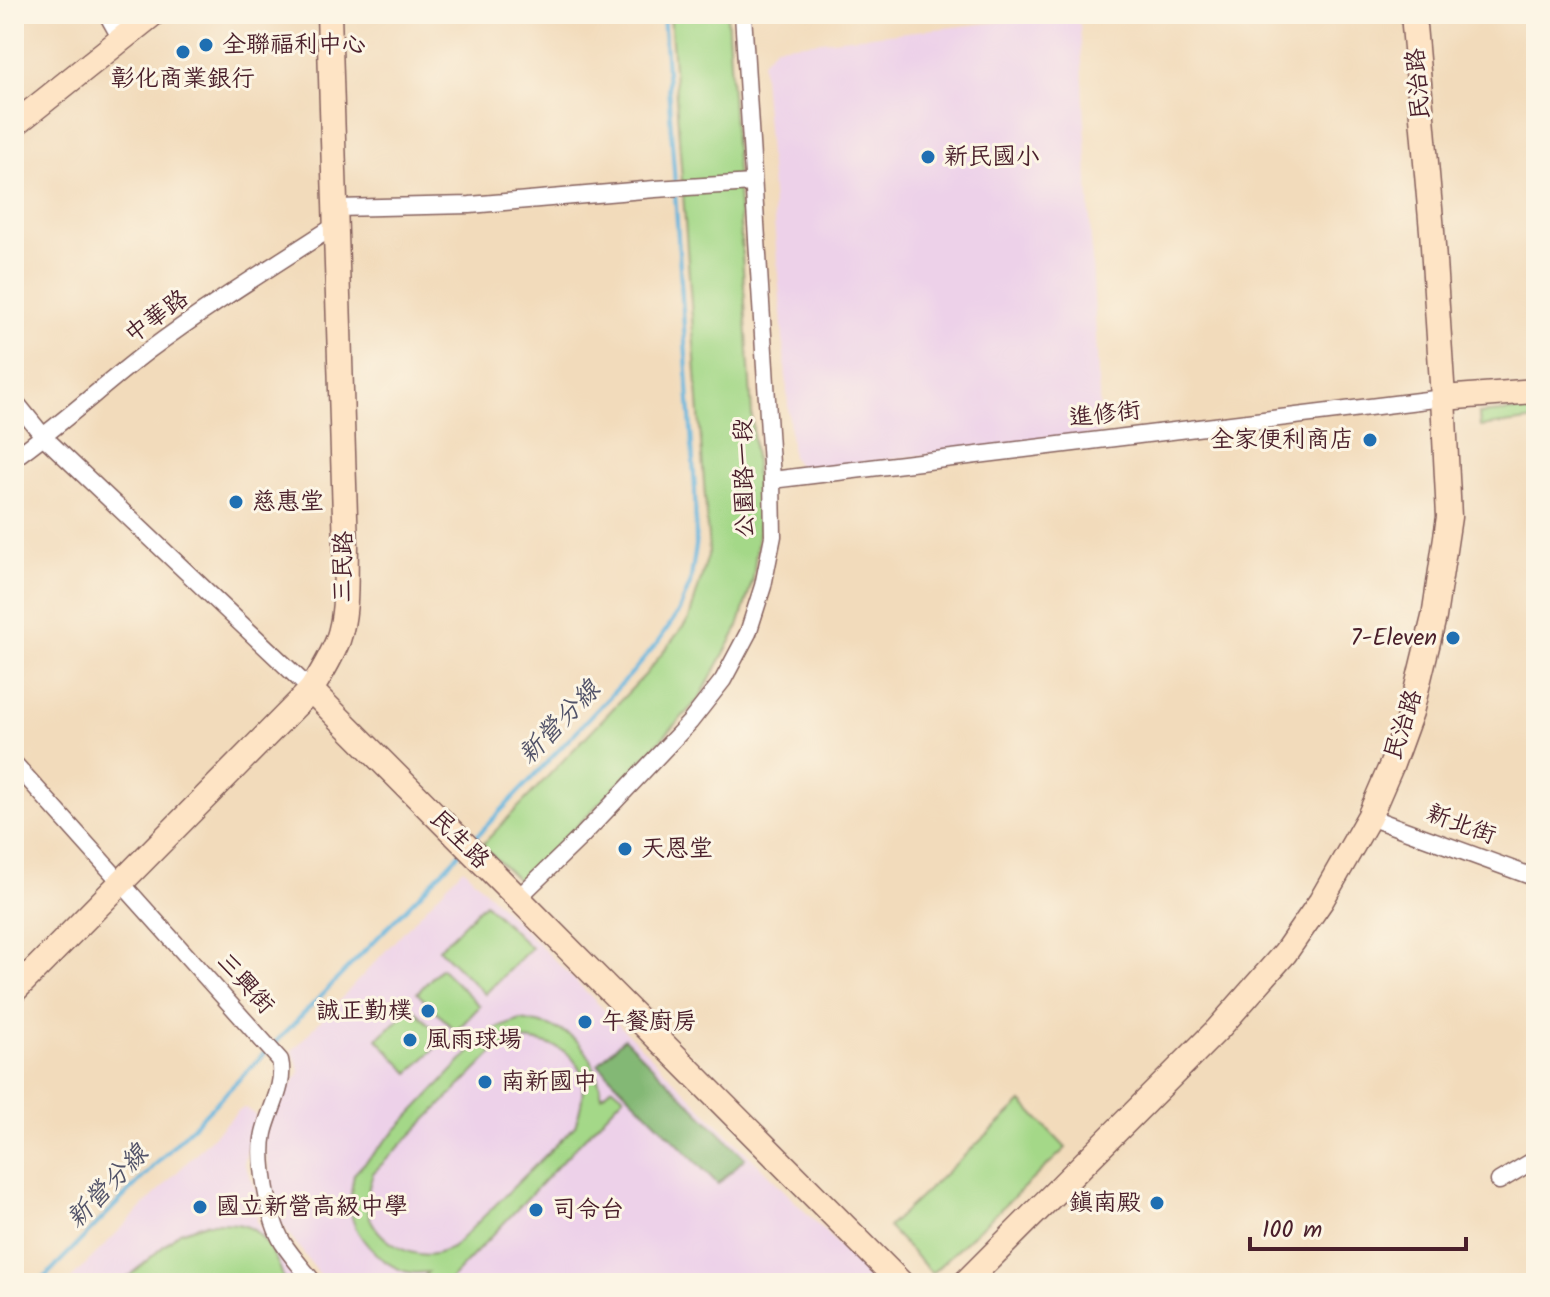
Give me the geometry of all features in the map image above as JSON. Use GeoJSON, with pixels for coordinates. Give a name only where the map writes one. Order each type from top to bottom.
{"type":"FeatureCollection","features":[{"type":"Feature","properties":{"kind":"street"},"geometry":{"type":"LineString","coordinates":[[107,14],[121,39]]}},
{"type":"Feature","properties":{"kind":"street"},"geometry":{"type":"LineString","coordinates":[[14,125],[153,14]]}},
{"type":"Feature","properties":{"kind":"street","name":"三民路"},"geometry":{"type":"LineString","coordinates":[[14,991],[311,690],[338,639],[344,613],[346,547],[329,14]]}},
{"type":"Feature","properties":{"kind":"street","name":"公園路一段"},"geometry":{"type":"LineString","coordinates":[[517,899],[582,836],[690,722],[723,680],[748,633],[763,586],[773,536],[772,480],[743,14]]}},
{"type":"Feature","properties":{"kind":"street","name":"民治路"},"geometry":{"type":"LineString","coordinates":[[965,1283],[1246,999],[1285,953],[1321,901],[1369,817],[1411,712],[1434,617],[1449,517],[1432,231],[1413,14]]}},
{"type":"Feature","properties":{"kind":"street"},"geometry":{"type":"LineString","coordinates":[[336,216],[753,183]]}},
{"type":"Feature","properties":{"kind":"street","name":"中華路"},"geometry":{"type":"LineString","coordinates":[[14,458],[148,351],[266,270],[336,216]]}},
{"type":"Feature","properties":{"kind":"street"},"geometry":{"type":"LineString","coordinates":[[1443,398],[1536,391]]}},
{"type":"Feature","properties":{"kind":"street","name":"進修街"},"geometry":{"type":"LineString","coordinates":[[772,480],[1443,398]]}},
{"type":"Feature","properties":{"kind":"street","name":"民生路"},"geometry":{"type":"LineString","coordinates":[[14,400],[44,437],[311,690],[901,1283]]}},
{"type":"Feature","properties":{"kind":"street","name":"三興街"},"geometry":{"type":"LineString","coordinates":[[14,763],[280,1060],[282,1075],[262,1151],[266,1185],[276,1229],[314,1283]]}},
{"type":"Feature","properties":{"kind":"street","name":"新北街"},"geometry":{"type":"LineString","coordinates":[[1369,817],[1536,878]]}},
{"type":"Feature","properties":{"kind":"street"},"geometry":{"type":"LineString","coordinates":[[1499,1181],[1536,1159]]}},
{"type":"Feature","properties":{"kind":"shaded area","name":"新民國小"},"geometry":{"type":"Polygon","coordinates":[[[1066,15],[1080,24],[1101,434],[801,470],[792,457],[762,62],[776,46],[1066,15]]]}},
{"type":"Feature","properties":{"kind":"shaded area","name":"南新國中"},"geometry":{"type":"Polygon","coordinates":[[[463,868],[876,1283],[326,1283],[280,1222],[261,1129],[300,1072],[292,1051],[463,868]]]}},
{"type":"Feature","properties":{"kind":"shaded area","name":"國立新營高級中學"},"geometry":{"type":"Polygon","coordinates":[[[245,1108],[256,1115],[244,1163],[257,1191],[257,1223],[301,1283],[67,1283],[239,1110],[245,1108]]]}},
{"type":"Feature","properties":{"kind":"green space"},"geometry":{"type":"Polygon","coordinates":[[[670,14],[727,14],[759,527],[753,579],[737,630],[699,699],[521,883],[482,845],[645,675],[689,619],[709,552],[670,14]]]}},
{"type":"Feature","properties":{"kind":"green space"},"geometry":{"type":"Polygon","coordinates":[[[1536,409],[1536,420],[1480,427],[1479,414],[1536,409]]]}},
{"type":"Feature","properties":{"kind":"green space"},"geometry":{"type":"Polygon","coordinates":[[[485,903],[531,948],[485,994],[439,949],[485,903]]]}},
{"type":"Feature","properties":{"kind":"green space"},"geometry":{"type":"Polygon","coordinates":[[[441,968],[480,1006],[456,1031],[417,993],[441,968]]]}},
{"type":"Feature","properties":{"kind":"green space","name":"風雨球場"},"geometry":{"type":"Polygon","coordinates":[[[412,1007],[444,1040],[409,1073],[377,1039],[412,1007]]]}},
{"type":"Feature","properties":{"kind":"green space"},"geometry":{"type":"Polygon","coordinates":[[[521,1020],[567,1034],[586,1051],[602,1096],[612,1086],[624,1096],[447,1283],[419,1283],[428,1272],[416,1273],[395,1267],[374,1252],[359,1233],[350,1207],[354,1174],[491,1030],[521,1020]],[[520,1040],[496,1050],[373,1173],[367,1205],[369,1216],[381,1235],[412,1253],[436,1254],[452,1248],[575,1126],[583,1090],[577,1064],[568,1054],[540,1042],[520,1040]]]}},
{"type":"Feature","properties":{"kind":"green space"},"geometry":{"type":"Polygon","coordinates":[[[624,1038],[745,1158],[718,1184],[598,1064],[624,1038]]]}},
{"type":"Feature","properties":{"kind":"green space"},"geometry":{"type":"Polygon","coordinates":[[[1022,1102],[1066,1148],[932,1273],[888,1227],[1022,1102]]]}},
{"type":"Feature","properties":{"kind":"green space"},"geometry":{"type":"Polygon","coordinates":[[[207,1223],[230,1223],[252,1229],[272,1253],[284,1283],[121,1283],[180,1232],[207,1223]]]}},
{"type":"Feature","properties":{"kind":"waterway","name":"新營分線"},"geometry":{"type":"LineString","coordinates":[[663,14],[675,185]]}},
{"type":"Feature","properties":{"kind":"waterway","name":"新營分線"},"geometry":{"type":"LineString","coordinates":[[472,841],[631,674],[678,613],[690,584],[696,546],[695,490],[675,193]]}},
{"type":"Feature","properties":{"kind":"waterway","name":"新營分線"},"geometry":{"type":"LineString","coordinates":[[273,1045],[460,853]]}},
{"type":"Feature","properties":{"kind":"waterway","name":"新營分線"},"geometry":{"type":"LineString","coordinates":[[39,1283],[267,1051]]}},
{"type":"Feature","properties":{"kind":"place","name":"全聯福利中心"},"geometry":{"type":"Point","coordinates":[206,45]}},
{"type":"Feature","properties":{"kind":"place","name":"彰化商業銀行"},"geometry":{"type":"Point","coordinates":[183,52]}},
{"type":"Feature","properties":{"kind":"place","name":"新民國小"},"geometry":{"type":"Point","coordinates":[928,157]}},
{"type":"Feature","properties":{"kind":"place","name":"全家便利商店"},"geometry":{"type":"Point","coordinates":[1370,440]}},
{"type":"Feature","properties":{"kind":"place","name":"慈惠堂"},"geometry":{"type":"Point","coordinates":[236,502]}},
{"type":"Feature","properties":{"kind":"place","name":"7-Eleven"},"geometry":{"type":"Point","coordinates":[1453,638]}},
{"type":"Feature","properties":{"kind":"place","name":"天恩堂"},"geometry":{"type":"Point","coordinates":[625,849]}},
{"type":"Feature","properties":{"kind":"place","name":"誠正勤樸"},"geometry":{"type":"Point","coordinates":[428,1011]}},
{"type":"Feature","properties":{"kind":"place","name":"午餐廚房"},"geometry":{"type":"Point","coordinates":[585,1022]}},
{"type":"Feature","properties":{"kind":"place","name":"風雨球場"},"geometry":{"type":"Point","coordinates":[410,1040]}},
{"type":"Feature","properties":{"kind":"place","name":"南新國中"},"geometry":{"type":"Point","coordinates":[485,1082]}},
{"type":"Feature","properties":{"kind":"place","name":"鎮南殿"},"geometry":{"type":"Point","coordinates":[1157,1203]}},
{"type":"Feature","properties":{"kind":"place","name":"國立新營高級中學"},"geometry":{"type":"Point","coordinates":[200,1207]}},
{"type":"Feature","properties":{"kind":"place","name":"司令台"},"geometry":{"type":"Point","coordinates":[536,1210]}}]}
